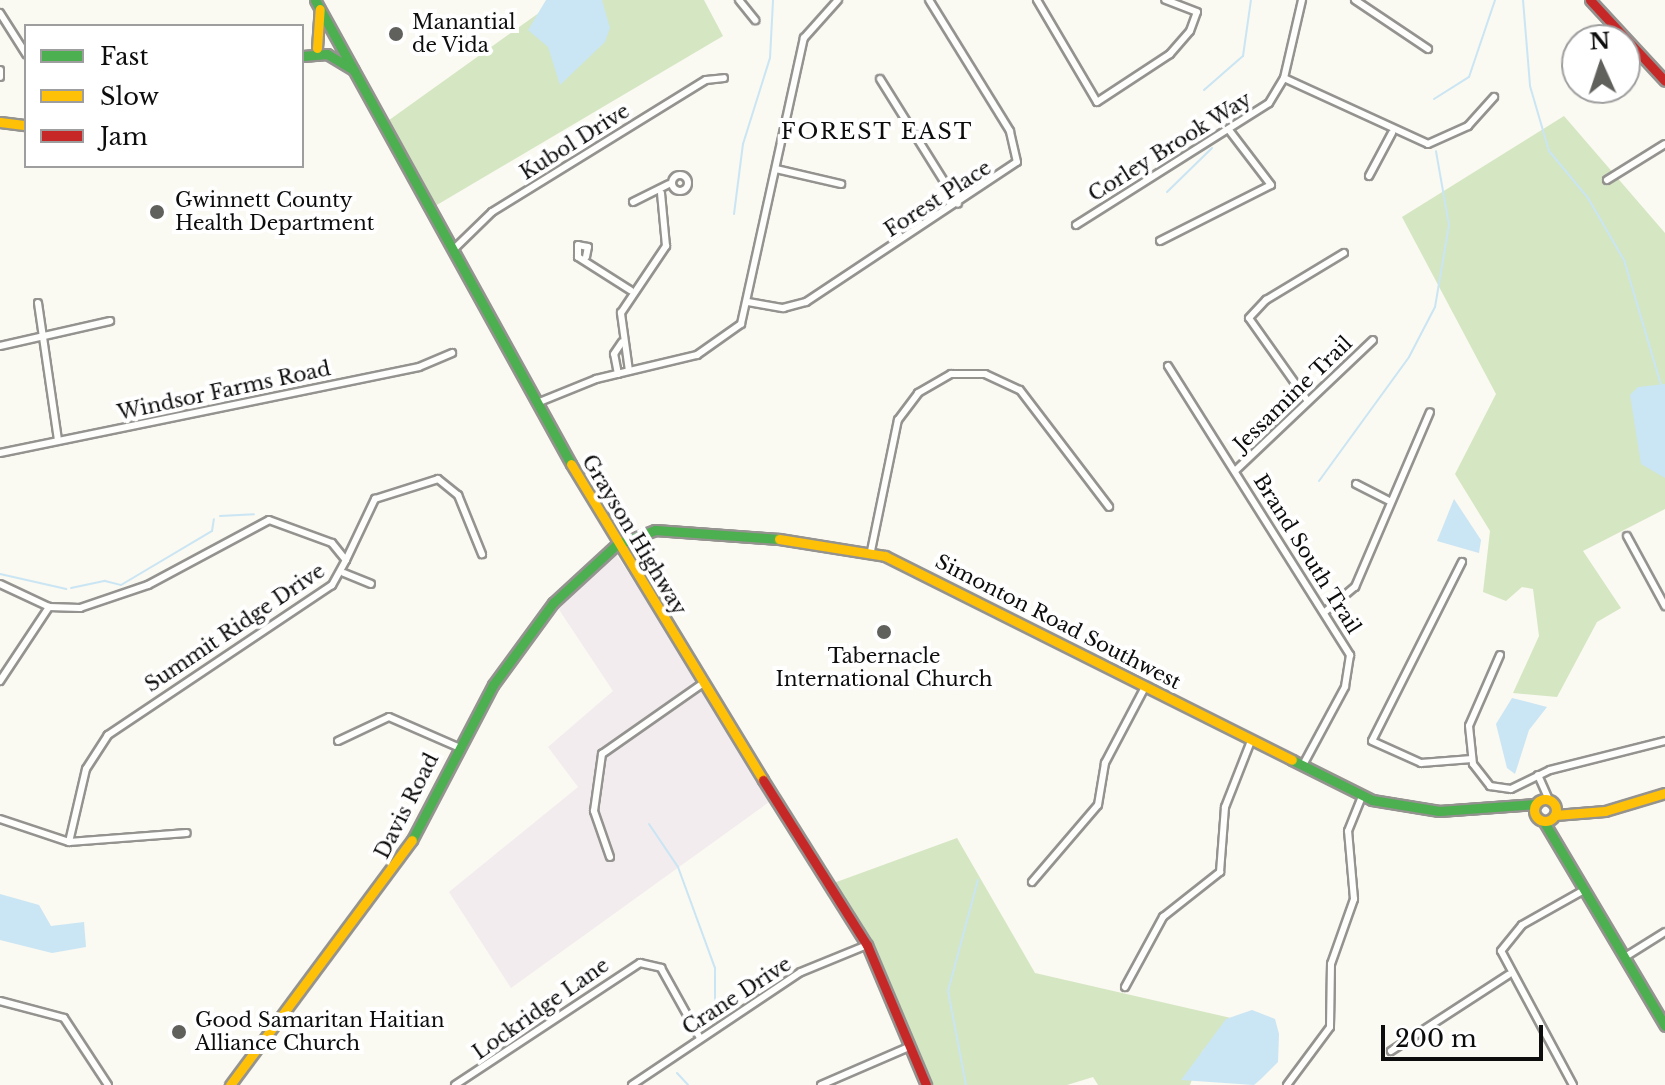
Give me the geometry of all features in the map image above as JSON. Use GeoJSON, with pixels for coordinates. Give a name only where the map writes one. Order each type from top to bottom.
{"type":"FeatureCollection","features":[{"type":"Feature","properties":{"kind":"street"},"geometry":{"type":"LineString","coordinates":[[739,0],[755,20]]}},
{"type":"Feature","properties":{"kind":"street"},"geometry":{"type":"LineString","coordinates":[[537,403],[728,340],[748,302],[804,38],[838,0]]}},
{"type":"Feature","properties":{"kind":"street","name":"Forest Place"},"geometry":{"type":"LineString","coordinates":[[748,302],[783,308],[806,302],[1008,173],[1018,148],[929,0]]}},
{"type":"Feature","properties":{"kind":"street"},"geometry":{"type":"LineString","coordinates":[[1037,0],[1097,102],[1170,54],[1190,31],[1197,12],[1165,0]]}},
{"type":"Feature","properties":{"kind":"street","name":"Corley Brook Way"},"geometry":{"type":"LineString","coordinates":[[1076,225],[1269,103],[1284,78],[1302,0]]}},
{"type":"Feature","properties":{"kind":"street"},"geometry":{"type":"LineString","coordinates":[[1355,0],[1428,49]]}},
{"type":"Feature","properties":{"kind":"street"},"geometry":{"type":"LineString","coordinates":[[1590,0],[1665,81]]}},
{"type":"Feature","properties":{"kind":"street"},"geometry":{"type":"LineString","coordinates":[[317,48],[318,5]]}},
{"type":"Feature","properties":{"kind":"street","name":"Grayson Highway"},"geometry":{"type":"LineString","coordinates":[[318,5],[616,545],[867,945],[912,1045],[926,1085]]}},
{"type":"Feature","properties":{"kind":"street"},"geometry":{"type":"LineString","coordinates":[[0,13],[24,51]]}},
{"type":"Feature","properties":{"kind":"street"},"geometry":{"type":"LineString","coordinates":[[304,55],[336,38]]}},
{"type":"Feature","properties":{"kind":"street"},"geometry":{"type":"LineString","coordinates":[[304,56],[327,54],[354,70]]}},
{"type":"Feature","properties":{"kind":"street"},"geometry":{"type":"LineString","coordinates":[[0,70],[0,77]]}},
{"type":"Feature","properties":{"kind":"street","name":"Kubol Drive"},"geometry":{"type":"LineString","coordinates":[[453,250],[492,212],[706,80],[724,78]]}},
{"type":"Feature","properties":{"kind":"street"},"geometry":{"type":"LineString","coordinates":[[1284,78],[1342,100],[1392,133],[1428,144],[1448,139],[1494,97]]}},
{"type":"Feature","properties":{"kind":"street"},"geometry":{"type":"LineString","coordinates":[[880,79],[958,204]]}},
{"type":"Feature","properties":{"kind":"street"},"geometry":{"type":"LineString","coordinates":[[0,122],[24,125]]}},
{"type":"Feature","properties":{"kind":"street"},"geometry":{"type":"LineString","coordinates":[[1160,241],[1271,185],[1229,130]]}},
{"type":"Feature","properties":{"kind":"street"},"geometry":{"type":"LineString","coordinates":[[1369,176],[1392,133]]}},
{"type":"Feature","properties":{"kind":"street"},"geometry":{"type":"LineString","coordinates":[[1607,180],[1665,144]]}},
{"type":"Feature","properties":{"kind":"street"},"geometry":{"type":"LineString","coordinates":[[776,169],[841,184]]}},
{"type":"Feature","properties":{"kind":"street"},"geometry":{"type":"LineString","coordinates":[[633,202],[661,193],[669,184]]}},
{"type":"Feature","properties":{"kind":"street"},"geometry":{"type":"LineString","coordinates":[[629,371],[622,342],[621,313],[630,290],[666,246],[661,193]]}},
{"type":"Feature","properties":{"kind":"street"},"geometry":{"type":"LineString","coordinates":[[1307,400],[1249,318],[1266,300],[1344,253]]}},
{"type":"Feature","properties":{"kind":"street"},"geometry":{"type":"LineString","coordinates":[[586,257],[630,290]]}},
{"type":"Feature","properties":{"kind":"street"},"geometry":{"type":"LineString","coordinates":[[38,303],[38,336],[58,440]]}},
{"type":"Feature","properties":{"kind":"street"},"geometry":{"type":"LineString","coordinates":[[0,346],[110,321]]}},
{"type":"Feature","properties":{"kind":"street","name":"Jessamine Trail"},"geometry":{"type":"LineString","coordinates":[[1235,471],[1373,340]]}},
{"type":"Feature","properties":{"kind":"street"},"geometry":{"type":"LineString","coordinates":[[618,374],[614,354],[622,342]]}},
{"type":"Feature","properties":{"kind":"street","name":"Windsor Farms Road"},"geometry":{"type":"LineString","coordinates":[[0,453],[419,367],[452,353]]}},
{"type":"Feature","properties":{"kind":"street","name":"Brand South Trail"},"geometry":{"type":"LineString","coordinates":[[1168,366],[1326,611],[1351,669],[1302,767]]}},
{"type":"Feature","properties":{"kind":"street"},"geometry":{"type":"LineString","coordinates":[[871,551],[898,420],[936,379],[967,371],[1020,390],[1093,495],[1109,507]]}},
{"type":"Feature","properties":{"kind":"street"},"geometry":{"type":"LineString","coordinates":[[1326,611],[1355,587],[1388,500],[1430,412]]}},
{"type":"Feature","properties":{"kind":"street"},"geometry":{"type":"LineString","coordinates":[[346,560],[382,492],[438,479],[458,495],[482,554]]}},
{"type":"Feature","properties":{"kind":"street"},"geometry":{"type":"LineString","coordinates":[[1356,484],[1388,500]]}},
{"type":"Feature","properties":{"kind":"street","name":"Summit Ridge Drive"},"geometry":{"type":"LineString","coordinates":[[0,584],[49,607],[80,608],[148,585],[259,521],[324,540],[346,560],[344,573],[108,735],[86,769],[69,842]]}},
{"type":"Feature","properties":{"kind":"street","name":"Simonton Road Southwest"},"geometry":{"type":"LineString","coordinates":[[616,545],[681,528],[871,551],[1362,796],[1470,810],[1549,813],[1610,809],[1665,793]]}},
{"type":"Feature","properties":{"kind":"street"},"geometry":{"type":"LineString","coordinates":[[1627,536],[1665,606]]}},
{"type":"Feature","properties":{"kind":"street","name":"Davis Road"},"geometry":{"type":"LineString","coordinates":[[230,1085],[401,861],[458,747],[553,603],[616,545]]}},
{"type":"Feature","properties":{"kind":"street"},"geometry":{"type":"LineString","coordinates":[[1462,562],[1372,741],[1421,763],[1472,759]]}},
{"type":"Feature","properties":{"kind":"street"},"geometry":{"type":"LineString","coordinates":[[344,573],[371,584]]}},
{"type":"Feature","properties":{"kind":"street"},"geometry":{"type":"LineString","coordinates":[[0,681],[49,607]]}},
{"type":"Feature","properties":{"kind":"street"},"geometry":{"type":"LineString","coordinates":[[1500,655],[1469,726],[1472,759],[1481,780],[1498,789],[1538,775],[1665,741]]}},
{"type":"Feature","properties":{"kind":"street"},"geometry":{"type":"LineString","coordinates":[[610,857],[594,811],[602,754],[702,684]]}},
{"type":"Feature","properties":{"kind":"street"},"geometry":{"type":"LineString","coordinates":[[1032,882],[1098,805],[1105,763],[1145,687]]}},
{"type":"Feature","properties":{"kind":"street"},"geometry":{"type":"LineString","coordinates":[[338,741],[389,717],[458,747]]}},
{"type":"Feature","properties":{"kind":"street"},"geometry":{"type":"LineString","coordinates":[[1125,987],[1163,917],[1220,872],[1225,807],[1251,741]]}},
{"type":"Feature","properties":{"kind":"street"},"geometry":{"type":"LineString","coordinates":[[1538,775],[1560,849],[1665,1026]]}},
{"type":"Feature","properties":{"kind":"street"},"geometry":{"type":"LineString","coordinates":[[1537,803],[1542,786]]}},
{"type":"Feature","properties":{"kind":"street"},"geometry":{"type":"LineString","coordinates":[[1287,1085],[1330,1027],[1331,964],[1354,899],[1348,831],[1362,796]]}},
{"type":"Feature","properties":{"kind":"street","name":"Simonton Road Southwest"},"geometry":{"type":"LineString","coordinates":[[1470,810],[1537,803],[1549,813]]}},
{"type":"Feature","properties":{"kind":"street"},"geometry":{"type":"LineString","coordinates":[[0,819],[69,842],[187,833]]}},
{"type":"Feature","properties":{"kind":"street"},"geometry":{"type":"LineString","coordinates":[[1563,1085],[1571,1082],[1508,975],[1501,951],[1507,937],[1584,890]]}},
{"type":"Feature","properties":{"kind":"street"},"geometry":{"type":"LineString","coordinates":[[1625,957],[1665,932]]}},
{"type":"Feature","properties":{"kind":"street","name":"Crane Drive"},"geometry":{"type":"LineString","coordinates":[[632,1085],[801,972],[867,945]]}},
{"type":"Feature","properties":{"kind":"street","name":"Lockridge Lane"},"geometry":{"type":"LineString","coordinates":[[455,1085],[640,963],[661,968],[700,1038]]}},
{"type":"Feature","properties":{"kind":"street"},"geometry":{"type":"LineString","coordinates":[[1391,1051],[1508,975]]}},
{"type":"Feature","properties":{"kind":"street"},"geometry":{"type":"LineString","coordinates":[[0,1001],[64,1018],[108,1085]]}},
{"type":"Feature","properties":{"kind":"street"},"geometry":{"type":"LineString","coordinates":[[821,1085],[912,1045]]}},
{"type":"Feature","properties":{"kind":"shaded area"},"geometry":{"type":"Polygon","coordinates":[[[610,545],[776,797],[511,988],[449,892],[578,787],[548,747],[613,691],[552,599],[610,545]]]}},
{"type":"Feature","properties":{"kind":"green space"},"geometry":{"type":"Polygon","coordinates":[[[557,0],[704,0],[723,36],[430,209],[385,123],[557,0]]]}},
{"type":"Feature","properties":{"kind":"green space"},"geometry":{"type":"Polygon","coordinates":[[[1564,116],[1665,233],[1665,509],[1583,551],[1621,608],[1597,622],[1557,697],[1513,693],[1539,636],[1533,589],[1522,587],[1506,601],[1483,592],[1490,531],[1455,474],[1496,394],[1402,217],[1564,116]]]}},
{"type":"Feature","properties":{"kind":"green space"},"geometry":{"type":"Polygon","coordinates":[[[957,838],[1035,973],[1244,1021],[1203,1050],[1190,1085],[1098,1085],[1093,1077],[1067,1085],[929,1085],[864,935],[831,884],[957,838]]]}},
{"type":"Feature","properties":{"kind":"water"},"geometry":{"type":"Polygon","coordinates":[[[546,0],[602,0],[610,28],[605,42],[560,85],[548,47],[528,30],[546,0]]]}},
{"type":"Feature","properties":{"kind":"water"},"geometry":{"type":"Polygon","coordinates":[[[1665,384],[1665,478],[1641,464],[1630,395],[1638,387],[1665,384]]]}},
{"type":"Feature","properties":{"kind":"water"},"geometry":{"type":"Polygon","coordinates":[[[1454,499],[1481,540],[1479,553],[1437,541],[1454,499]]]}},
{"type":"Feature","properties":{"kind":"water"},"geometry":{"type":"Polygon","coordinates":[[[1512,698],[1547,707],[1529,730],[1515,774],[1507,768],[1496,724],[1512,698]]]}},
{"type":"Feature","properties":{"kind":"water"},"geometry":{"type":"Polygon","coordinates":[[[0,894],[39,905],[51,926],[84,922],[86,947],[52,953],[0,940],[0,894]]]}},
{"type":"Feature","properties":{"kind":"water"},"geometry":{"type":"Polygon","coordinates":[[[1252,1010],[1275,1019],[1279,1034],[1278,1062],[1261,1079],[1254,1085],[1181,1080],[1226,1019],[1252,1010]]]}},
{"type":"Feature","properties":{"kind":"waterway"},"geometry":{"type":"LineString","coordinates":[[734,214],[743,144],[770,58],[773,0]]}},
{"type":"Feature","properties":{"kind":"waterway"},"geometry":{"type":"LineString","coordinates":[[1204,90],[1243,56],[1251,0]]}},
{"type":"Feature","properties":{"kind":"waterway"},"geometry":{"type":"LineString","coordinates":[[1434,99],[1469,77],[1495,0]]}},
{"type":"Feature","properties":{"kind":"waterway"},"geometry":{"type":"LineString","coordinates":[[1523,0],[1530,86],[1549,151],[1588,198],[1624,260],[1661,385]]}},
{"type":"Feature","properties":{"kind":"waterway"},"geometry":{"type":"LineString","coordinates":[[1167,192],[1212,148]]}},
{"type":"Feature","properties":{"kind":"waterway"},"geometry":{"type":"LineString","coordinates":[[1319,481],[1409,357],[1435,307],[1449,225],[1436,151]]}},
{"type":"Feature","properties":{"kind":"waterway"},"geometry":{"type":"LineString","coordinates":[[220,516],[254,514]]}},
{"type":"Feature","properties":{"kind":"waterway"},"geometry":{"type":"LineString","coordinates":[[71,588],[105,581],[121,585],[212,531],[214,519]]}},
{"type":"Feature","properties":{"kind":"waterway"},"geometry":{"type":"LineString","coordinates":[[0,574],[66,589]]}},
{"type":"Feature","properties":{"kind":"waterway"},"geometry":{"type":"LineString","coordinates":[[649,824],[678,867],[715,968],[715,1021]]}},
{"type":"Feature","properties":{"kind":"waterway"},"geometry":{"type":"LineString","coordinates":[[966,1085],[948,991],[978,880]]}},
{"type":"Feature","properties":{"kind":"waterway"},"geometry":{"type":"LineString","coordinates":[[677,1073],[688,1085]]}},
{"type":"Feature","properties":{"kind":"traffic: fast"},"geometry":{"type":"LineString","coordinates":[[315,0],[571,464]]}},
{"type":"Feature","properties":{"kind":"traffic: fast"},"geometry":{"type":"LineString","coordinates":[[304,56],[327,54],[354,70]]}},
{"type":"Feature","properties":{"kind":"traffic: fast"},"geometry":{"type":"LineString","coordinates":[[412,840],[493,685],[553,603],[616,545],[655,530],[779,539]]}},
{"type":"Feature","properties":{"kind":"traffic: fast"},"geometry":{"type":"LineString","coordinates":[[1292,760],[1372,800],[1439,811],[1536,804]]}},
{"type":"Feature","properties":{"kind":"traffic: fast"},"geometry":{"type":"LineString","coordinates":[[1544,822],[1665,1026]]}},
{"type":"Feature","properties":{"kind":"traffic: slow"},"geometry":{"type":"LineString","coordinates":[[317,48],[320,9]]}},
{"type":"Feature","properties":{"kind":"traffic: slow"},"geometry":{"type":"LineString","coordinates":[[0,122],[24,125]]}},
{"type":"Feature","properties":{"kind":"traffic: slow"},"geometry":{"type":"LineString","coordinates":[[571,464],[763,780]]}},
{"type":"Feature","properties":{"kind":"traffic: slow"},"geometry":{"type":"LineString","coordinates":[[779,539],[885,556],[1292,760]]}},
{"type":"Feature","properties":{"kind":"traffic: slow"},"geometry":{"type":"LineString","coordinates":[[1555,815],[1605,811],[1665,793]]}},
{"type":"Feature","properties":{"kind":"traffic: slow"},"geometry":{"type":"LineString","coordinates":[[1545,799],[1553,802],[1556,810],[1553,818],[1545,821],[1537,818],[1534,810],[1537,802],[1545,799]]}},
{"type":"Feature","properties":{"kind":"traffic: slow"},"geometry":{"type":"LineString","coordinates":[[230,1085],[412,840]]}},
{"type":"Feature","properties":{"kind":"traffic: jam"},"geometry":{"type":"LineString","coordinates":[[1590,0],[1665,81]]}},
{"type":"Feature","properties":{"kind":"traffic: jam"},"geometry":{"type":"LineString","coordinates":[[763,780],[867,945],[926,1085]]}},
{"type":"Feature","properties":{"kind":"place","name":"Manantial de Vida"},"geometry":{"type":"Point","coordinates":[396,34]}},
{"type":"Feature","properties":{"kind":"place","name":"Gwinnett County Health Department"},"geometry":{"type":"Point","coordinates":[157,212]}},
{"type":"Feature","properties":{"kind":"place","name":"Tabernacle International Church"},"geometry":{"type":"Point","coordinates":[884,632]}},
{"type":"Feature","properties":{"kind":"place","name":"Good Samaritan Haitian Alliance Church"},"geometry":{"type":"Point","coordinates":[179,1032]}},
{"type":"Feature","properties":{"kind":"district","name":"FOREST EAST"},"geometry":{"type":"Point","coordinates":[877,132]}}]}
